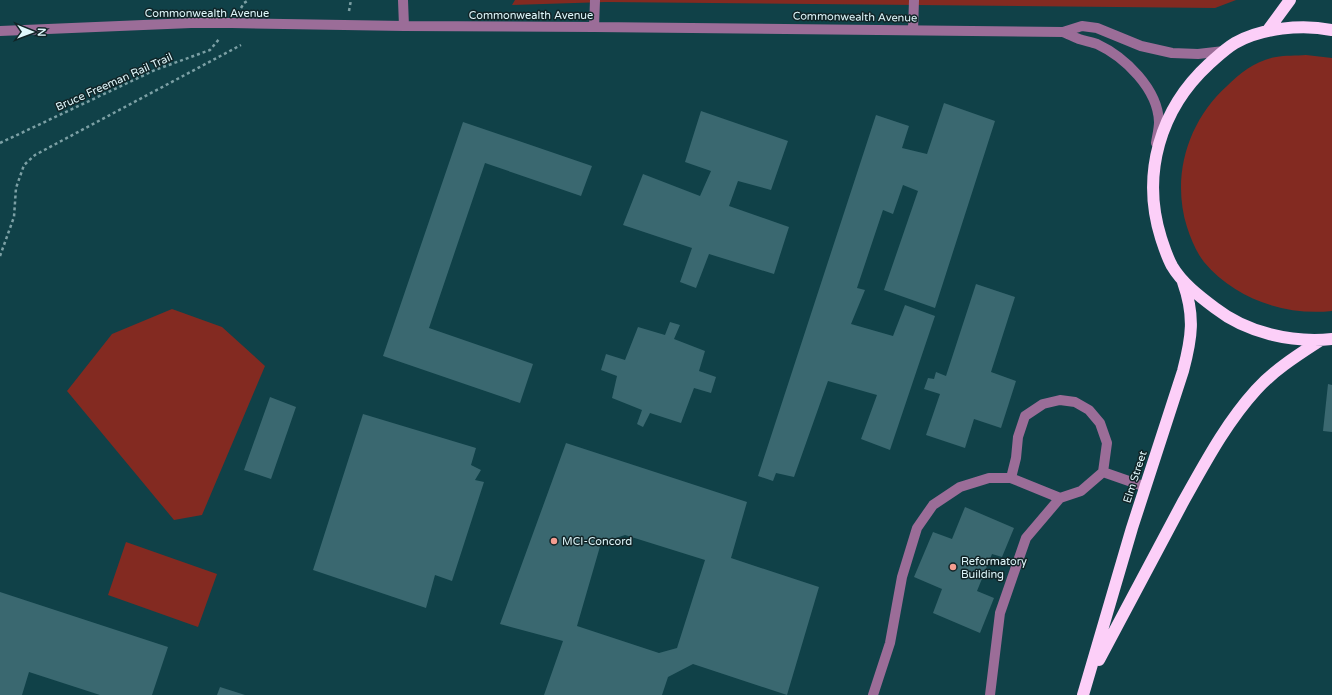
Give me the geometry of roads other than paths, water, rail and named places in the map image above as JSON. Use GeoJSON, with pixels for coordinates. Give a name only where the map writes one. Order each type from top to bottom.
{"type":"FeatureCollection","features":[{"type":"Feature","properties":{"kind":"highway"},"geometry":{"type":"LineString","coordinates":[[1268,30],[1290,0]]}},
{"type":"Feature","properties":{"kind":"highway"},"geometry":{"type":"LineString","coordinates":[[1326,340],[1289,338],[1266,333],[1242,325],[1203,299],[1182,279],[1172,265],[1158,228],[1154,207],[1153,185],[1155,161],[1161,136],[1181,95],[1197,76],[1224,51],[1235,43],[1268,30],[1306,28],[1332,30]]}},
{"type":"Feature","properties":{"kind":"highway","name":"Elm Street"},"geometry":{"type":"LineString","coordinates":[[1084,695],[1124,554],[1189,349],[1192,328],[1191,311],[1182,279]]}},
{"type":"Feature","properties":{"kind":"highway","name":"Elm Street"},"geometry":{"type":"LineString","coordinates":[[1087,683],[1158,549],[1220,437],[1238,411],[1257,389],[1277,371],[1326,340]]}},
{"type":"Feature","properties":{"kind":"street"},"geometry":{"type":"LineString","coordinates":[[404,0],[404,26]]}},
{"type":"Feature","properties":{"kind":"street"},"geometry":{"type":"LineString","coordinates":[[594,27],[595,0]]}},
{"type":"Feature","properties":{"kind":"street"},"geometry":{"type":"LineString","coordinates":[[913,30],[914,0]]}},
{"type":"Feature","properties":{"kind":"street","name":"Commonwealth Avenue"},"geometry":{"type":"LineString","coordinates":[[0,31],[232,23],[1063,32],[1082,26],[1097,28],[1141,46],[1172,54],[1198,54],[1224,51]]}},
{"type":"Feature","properties":{"kind":"street","name":"Commonwealth Avenue"},"geometry":{"type":"LineString","coordinates":[[1063,32],[1078,39],[1097,44],[1114,54],[1134,70],[1145,83],[1155,104],[1159,121],[1155,161]]}},
{"type":"Feature","properties":{"kind":"street"},"geometry":{"type":"LineString","coordinates":[[990,695],[1000,613],[1026,538],[1060,498],[1082,491],[1103,472],[1107,443],[1100,423],[1089,410],[1075,402],[1060,400],[1044,404],[1025,416],[1018,437],[1016,458],[1011,478]]}},
{"type":"Feature","properties":{"kind":"street"},"geometry":{"type":"LineString","coordinates":[[1103,472],[1146,487]]}},
{"type":"Feature","properties":{"kind":"street"},"geometry":{"type":"LineString","coordinates":[[873,695],[890,642],[902,577],[917,528],[933,505],[960,487],[989,478],[1011,478],[1060,498]]}},
{"type":"Feature","properties":{"kind":"place","name":"MCI-Concord"},"geometry":{"type":"Point","coordinates":[554,541]}},
{"type":"Feature","properties":{"kind":"place","name":"Reformatory Building"},"geometry":{"type":"Point","coordinates":[953,567]}}]}
